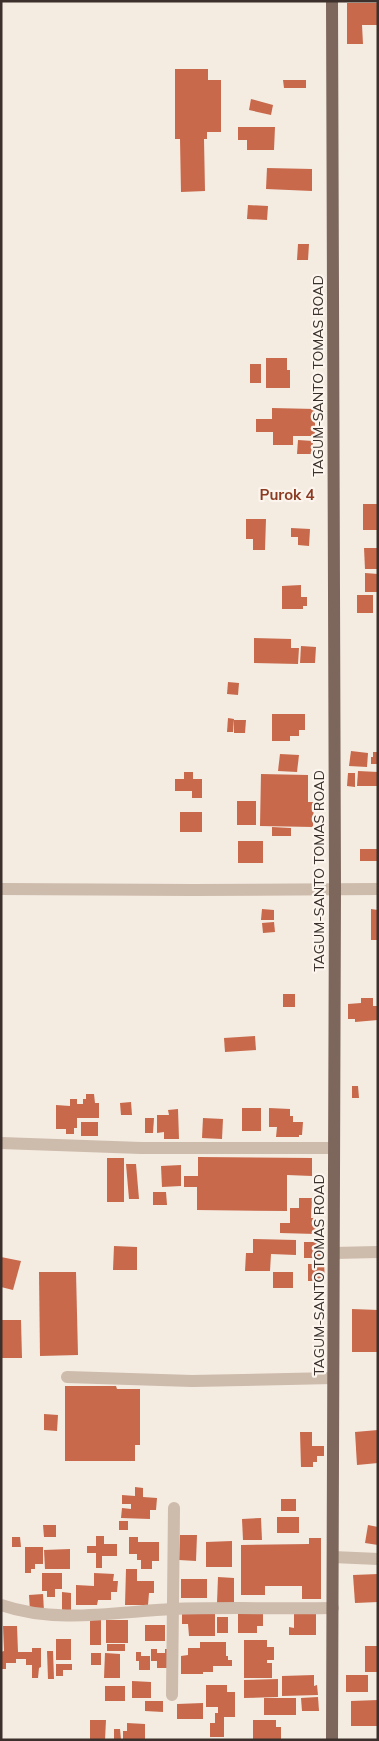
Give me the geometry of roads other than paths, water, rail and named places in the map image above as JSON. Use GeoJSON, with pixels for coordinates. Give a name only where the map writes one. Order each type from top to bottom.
{"type":"FeatureCollection","features":[{"type":"Feature","properties":{"kind":"main road","name":"TAGUM-SANTO TOMAS ROAD"},"geometry":{"type":"LineString","coordinates":[[332,1],[335,889],[332,1740]]}},
{"type":"Feature","properties":{"kind":"street"},"geometry":{"type":"LineString","coordinates":[[1,889],[378,889]]}},
{"type":"Feature","properties":{"kind":"street"},"geometry":{"type":"LineString","coordinates":[[1,1143],[204,1149],[334,1148]]}},
{"type":"Feature","properties":{"kind":"street"},"geometry":{"type":"LineString","coordinates":[[334,1253],[378,1252]]}},
{"type":"Feature","properties":{"kind":"street"},"geometry":{"type":"LineString","coordinates":[[67,1377],[192,1381],[333,1378]]}},
{"type":"Feature","properties":{"kind":"street"},"geometry":{"type":"LineString","coordinates":[[172,1695],[174,1508]]}},
{"type":"Feature","properties":{"kind":"street"},"geometry":{"type":"LineString","coordinates":[[333,1557],[378,1559]]}},
{"type":"Feature","properties":{"kind":"street"},"geometry":{"type":"LineString","coordinates":[[1,1605],[16,1610],[46,1615],[94,1615],[174,1609],[333,1608]]}},
{"type":"Feature","properties":{"kind":"district","name":"Purok 4"},"geometry":{"type":"Point","coordinates":[287,494]}}]}
